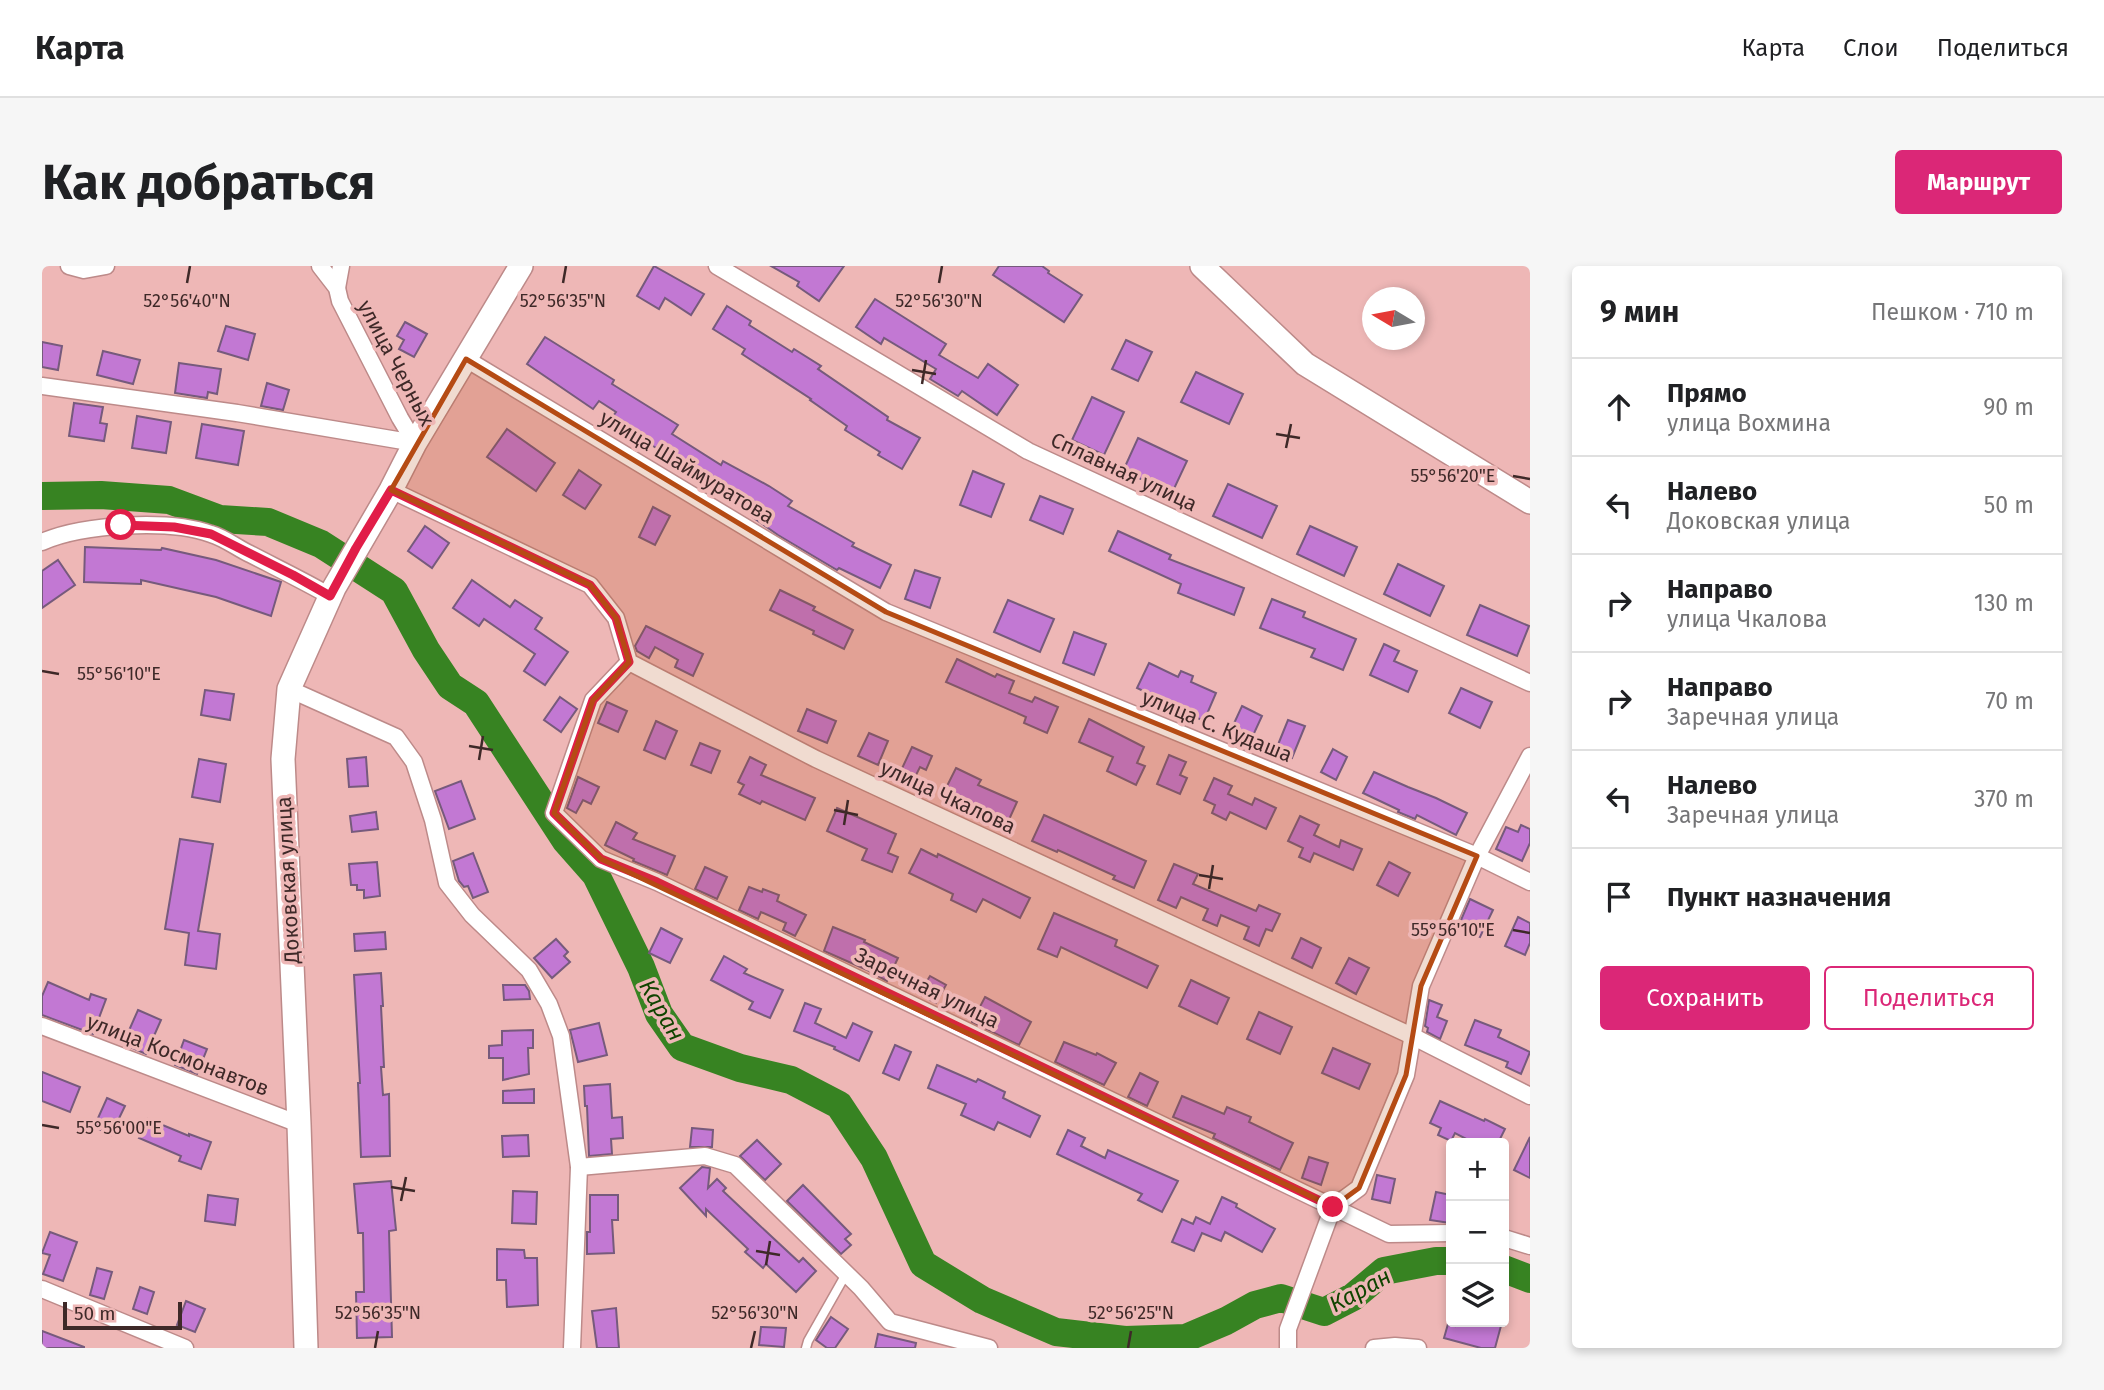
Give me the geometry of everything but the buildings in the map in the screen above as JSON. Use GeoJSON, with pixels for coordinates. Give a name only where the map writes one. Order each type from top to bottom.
{"type":"FeatureCollection","features":[{"type":"Feature","properties":{"kind":"main road","name":"Доковская улица"},"geometry":{"type":"LineString","coordinates":[[306,1348],[283,759],[289,690],[332,592],[356,548],[391,490],[415,443],[521,266]]}},
{"type":"Feature","properties":{"kind":"main road"},"geometry":{"type":"LineString","coordinates":[[1202,266],[1305,364],[1530,502]]}},
{"type":"Feature","properties":{"kind":"street"},"geometry":{"type":"LineString","coordinates":[[69,266],[84,270],[106,266]]}},
{"type":"Feature","properties":{"kind":"street","name":"улица Черных"},"geometry":{"type":"LineString","coordinates":[[320,266],[337,288],[340,301],[415,443]]}},
{"type":"Feature","properties":{"kind":"street"},"geometry":{"type":"LineString","coordinates":[[337,288],[341,266]]}},
{"type":"Feature","properties":{"kind":"street","name":"Сплавная улица"},"geometry":{"type":"LineString","coordinates":[[717,266],[1028,451],[1530,683]]}},
{"type":"Feature","properties":{"kind":"street","name":"улица Шаймуратова"},"geometry":{"type":"LineString","coordinates":[[466,359],[886,612]]}},
{"type":"Feature","properties":{"kind":"street"},"geometry":{"type":"LineString","coordinates":[[42,386],[237,413],[415,443]]}},
{"type":"Feature","properties":{"kind":"street"},"geometry":{"type":"LineString","coordinates":[[391,490],[590,585],[616,618],[629,662]]}},
{"type":"Feature","properties":{"kind":"street"},"geometry":{"type":"LineString","coordinates":[[42,542],[121,525],[174,527],[211,534],[332,592]]}},
{"type":"Feature","properties":{"kind":"street","name":"улица С. Кудаша"},"geometry":{"type":"LineString","coordinates":[[886,612],[1477,856],[1530,882]]}},
{"type":"Feature","properties":{"kind":"street","name":"улица Чкалова"},"geometry":{"type":"LineString","coordinates":[[629,662],[816,759],[1412,1036],[1530,1096]]}},
{"type":"Feature","properties":{"kind":"street","name":"Заречная улица"},"geometry":{"type":"LineString","coordinates":[[629,662],[593,700],[554,813],[601,859],[670,888],[1389,1234],[1446,1233]]}},
{"type":"Feature","properties":{"kind":"street"},"geometry":{"type":"LineString","coordinates":[[289,690],[396,737],[414,762],[433,820],[447,883],[472,915],[528,970],[549,1004],[561,1035],[579,1167],[572,1348]]}},
{"type":"Feature","properties":{"kind":"street"},"geometry":{"type":"LineString","coordinates":[[1287,1348],[1288,1329],[1333,1207],[1359,1188],[1406,1075],[1421,986],[1477,856],[1530,756]]}},
{"type":"Feature","properties":{"kind":"street","name":"улица Космонавтов"},"geometry":{"type":"LineString","coordinates":[[42,1026],[299,1124]]}},
{"type":"Feature","properties":{"kind":"street"},"geometry":{"type":"LineString","coordinates":[[579,1167],[705,1156],[735,1165],[846,1274],[890,1322],[989,1348]]}},
{"type":"Feature","properties":{"kind":"street"},"geometry":{"type":"LineString","coordinates":[[1509,1240],[1530,1246]]}},
{"type":"Feature","properties":{"kind":"street"},"geometry":{"type":"LineString","coordinates":[[42,1289],[185,1348]]}},
{"type":"Feature","properties":{"kind":"street"},"geometry":{"type":"LineString","coordinates":[[1374,1348],[1418,1348]]}},
{"type":"Feature","properties":{"kind":"lane"},"geometry":{"type":"LineString","coordinates":[[806,1348],[846,1274]]}},
{"type":"Feature","properties":{"kind":"highlighted area"},"geometry":{"type":"Polygon","coordinates":[[[466,359],[886,612],[1477,856],[1421,986],[1406,1075],[1359,1188],[1333,1207],[601,859],[554,813],[593,700],[629,662],[616,618],[590,585],[391,490],[466,359]]]}},
{"type":"Feature","properties":{"kind":"waterway","name":"Каран"},"geometry":{"type":"LineString","coordinates":[[42,496],[101,495],[169,500],[220,519],[268,522],[321,544],[394,591],[426,650],[450,686],[476,703],[566,841],[596,875],[641,967],[659,1014],[682,1047],[740,1068],[791,1080],[839,1105],[874,1158],[923,1264],[982,1300],[1056,1332],[1125,1340],[1186,1338],[1255,1305],[1281,1298],[1324,1312],[1353,1297],[1384,1271],[1446,1261]]}},
{"type":"Feature","properties":{"kind":"waterway","name":"Каран"},"geometry":{"type":"LineString","coordinates":[[1509,1271],[1530,1279]]}},
{"type":"Feature","properties":{"kind":"route"},"geometry":{"type":"LineString","coordinates":[[121,525],[174,527],[211,534],[330,596],[391,490],[590,585],[616,618],[629,662],[593,700],[554,813],[601,859],[657,882],[1333,1207]]}}]}
